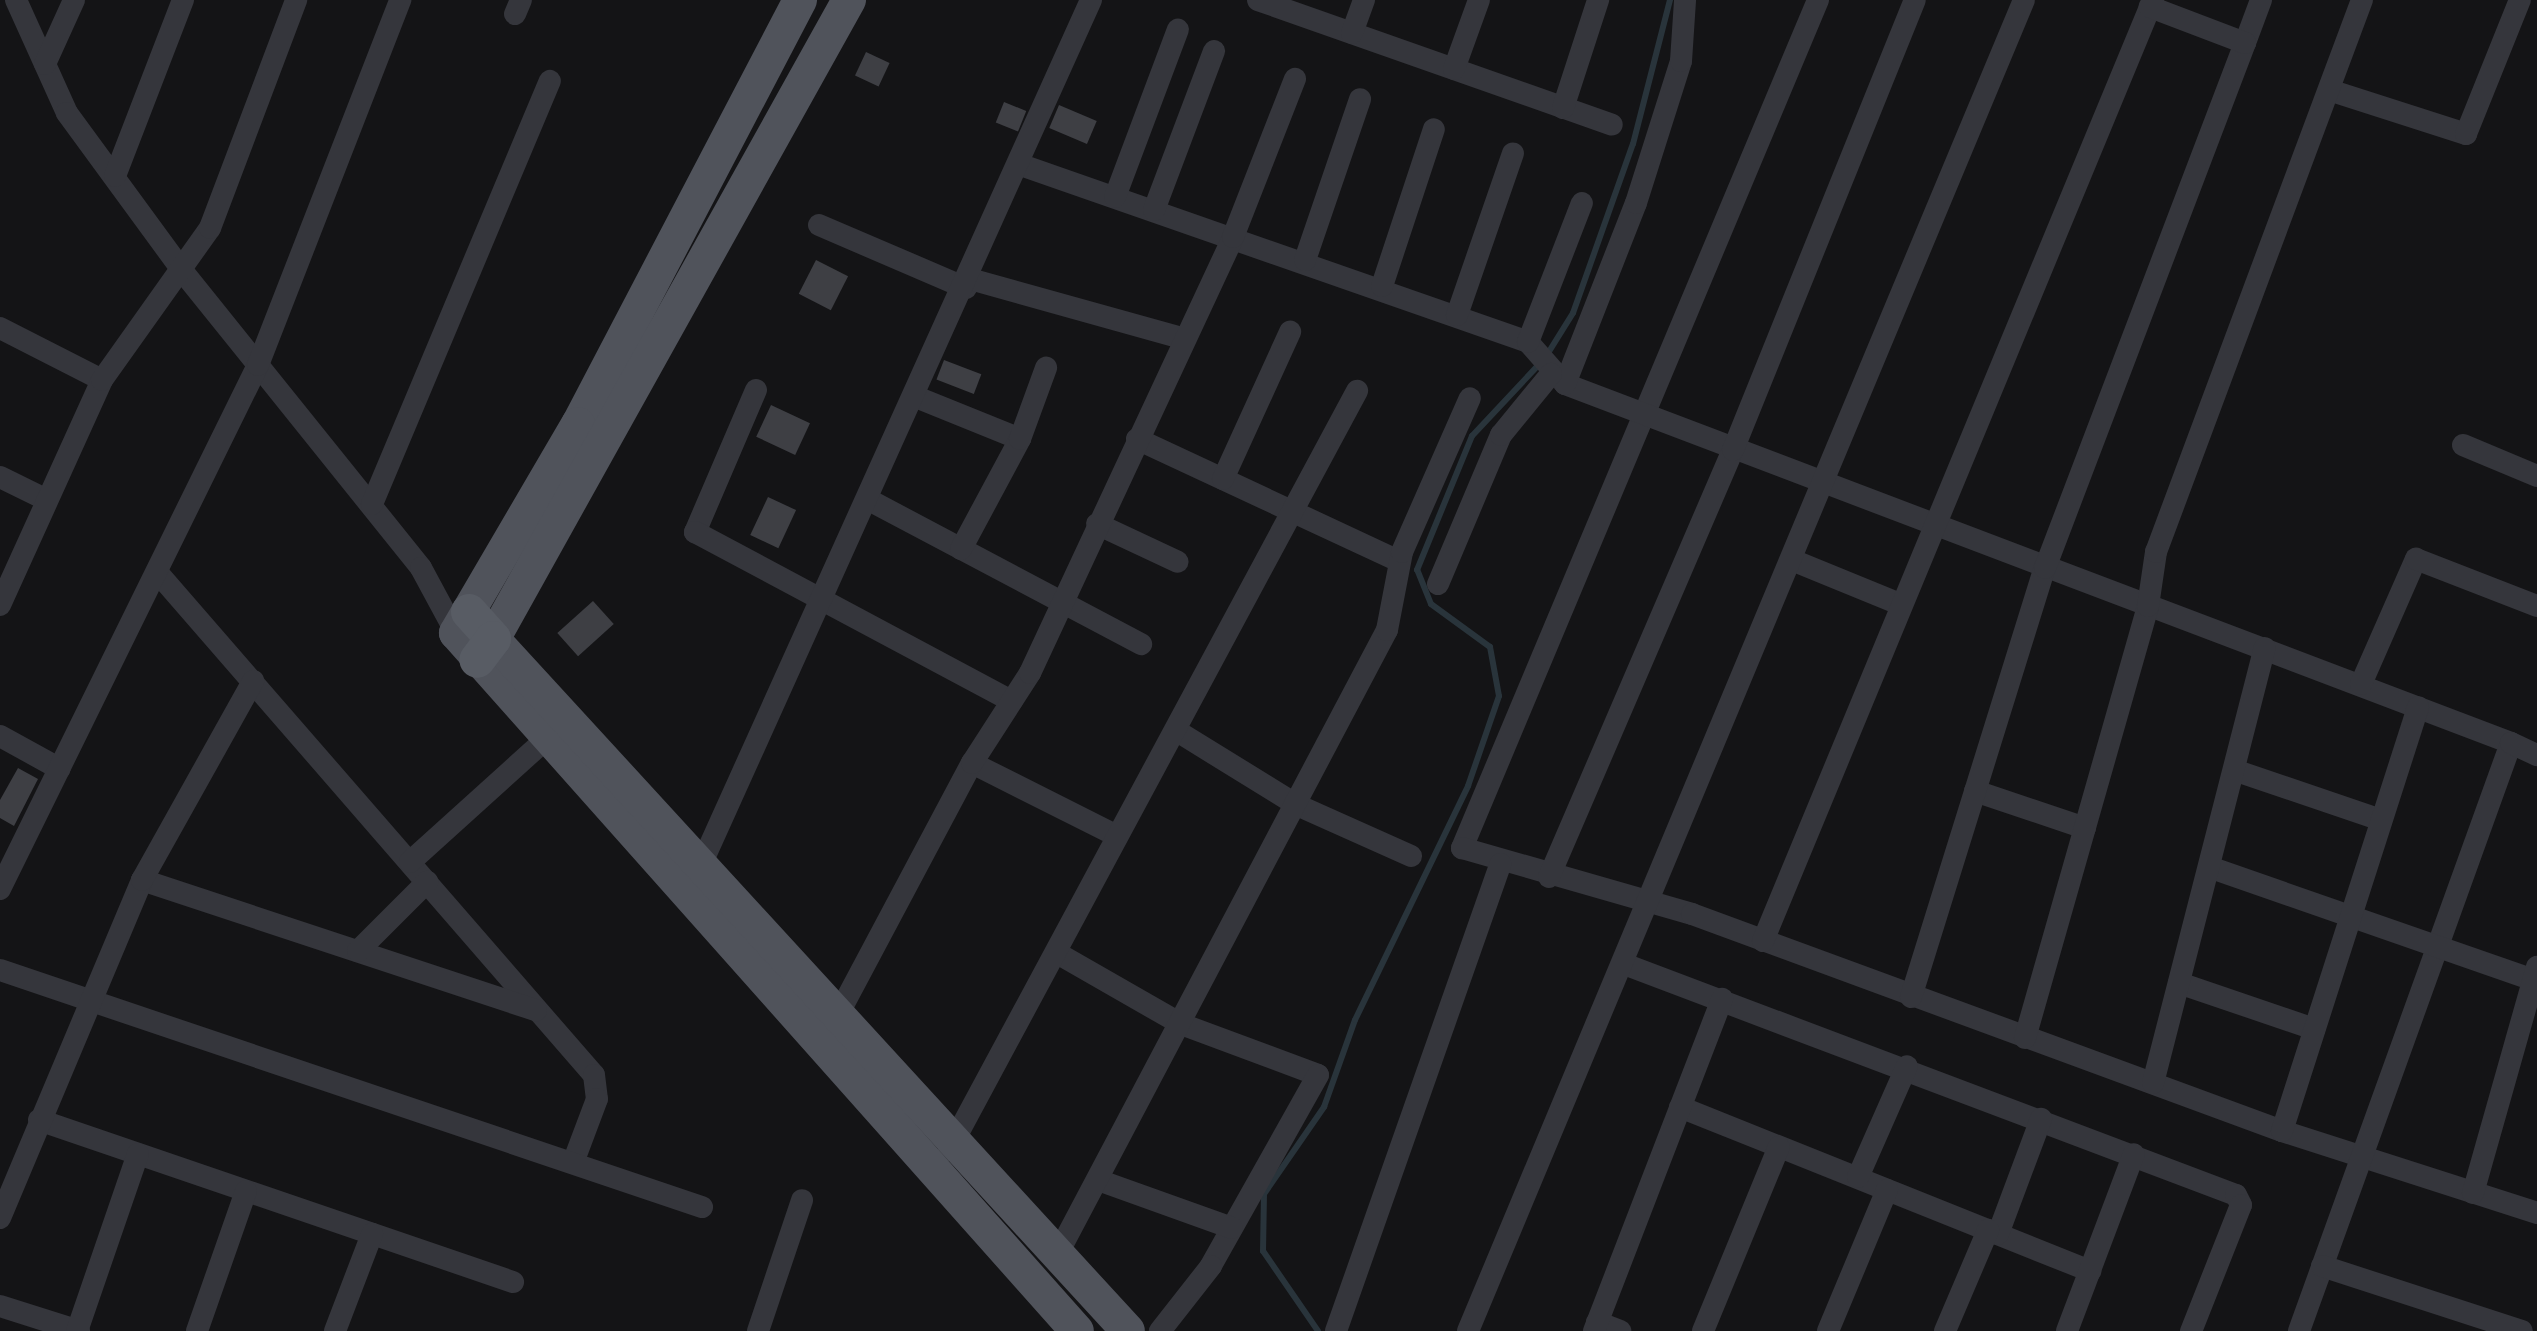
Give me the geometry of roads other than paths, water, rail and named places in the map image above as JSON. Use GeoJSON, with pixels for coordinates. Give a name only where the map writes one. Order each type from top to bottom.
{"type":"FeatureCollection","features":[{"type":"Feature","properties":{"kind":"main road"},"geometry":{"type":"LineString","coordinates":[[473,636],[578,424],[800,0]]}},
{"type":"Feature","properties":{"kind":"main road"},"geometry":{"type":"LineString","coordinates":[[473,636],[849,0]]}},
{"type":"Feature","properties":{"kind":"main road"},"geometry":{"type":"LineString","coordinates":[[473,636],[547,738],[694,880]]}},
{"type":"Feature","properties":{"kind":"main road"},"geometry":{"type":"LineString","coordinates":[[473,636],[829,1029],[954,1143],[1128,1331]]}},
{"type":"Feature","properties":{"kind":"main road"},"geometry":{"type":"LineString","coordinates":[[829,1029],[933,1170],[1077,1331]]}},
{"type":"Feature","properties":{"kind":"street"},"geometry":{"type":"LineString","coordinates":[[16,0],[67,113],[184,273],[372,504],[473,636]]}},
{"type":"Feature","properties":{"kind":"street"},"geometry":{"type":"LineString","coordinates":[[45,64],[74,0]]}},
{"type":"Feature","properties":{"kind":"street"},"geometry":{"type":"LineString","coordinates":[[115,176],[183,0]]}},
{"type":"Feature","properties":{"kind":"street"},"geometry":{"type":"LineString","coordinates":[[0,605],[102,380],[134,327],[184,273],[210,228],[296,0]]}},
{"type":"Feature","properties":{"kind":"street"},"geometry":{"type":"LineString","coordinates":[[2,881],[258,365],[400,0]]}},
{"type":"Feature","properties":{"kind":"street"},"geometry":{"type":"LineString","coordinates":[[694,880],[968,284],[1091,0]]}},
{"type":"Feature","properties":{"kind":"street"},"geometry":{"type":"LineString","coordinates":[[1258,0],[1612,125]]}},
{"type":"Feature","properties":{"kind":"street"},"geometry":{"type":"LineString","coordinates":[[1352,33],[1364,0]]}},
{"type":"Feature","properties":{"kind":"street"},"geometry":{"type":"LineString","coordinates":[[1454,69],[1479,0]]}},
{"type":"Feature","properties":{"kind":"street"},"geometry":{"type":"LineString","coordinates":[[1563,108],[1598,0]]}},
{"type":"Feature","properties":{"kind":"street"},"geometry":{"type":"LineString","coordinates":[[1438,584],[1501,435],[1636,203],[1681,61],[1685,0]]}},
{"type":"Feature","properties":{"kind":"street"},"geometry":{"type":"LineString","coordinates":[[1818,0],[1647,415],[1572,573],[1462,844],[1500,864],[1648,903],[1763,941],[2282,1131],[2537,1213]]}},
{"type":"Feature","properties":{"kind":"street"},"geometry":{"type":"LineString","coordinates":[[1549,877],[1733,450],[1915,0]]}},
{"type":"Feature","properties":{"kind":"street"},"geometry":{"type":"LineString","coordinates":[[1468,1331],[1624,964],[2024,0]]}},
{"type":"Feature","properties":{"kind":"street"},"geometry":{"type":"LineString","coordinates":[[1911,997],[2045,568],[2261,0]]}},
{"type":"Feature","properties":{"kind":"street"},"geometry":{"type":"LineString","coordinates":[[2025,1038],[2148,606],[2156,552],[2362,0]]}},
{"type":"Feature","properties":{"kind":"street"},"geometry":{"type":"LineString","coordinates":[[2329,90],[2466,134],[2520,0]]}},
{"type":"Feature","properties":{"kind":"street"},"geometry":{"type":"LineString","coordinates":[[1763,941],[1931,526],[2151,4],[2245,43]]}},
{"type":"Feature","properties":{"kind":"street"},"geometry":{"type":"LineString","coordinates":[[1115,197],[1178,29]]}},
{"type":"Feature","properties":{"kind":"street"},"geometry":{"type":"LineString","coordinates":[[1154,210],[1214,51]]}},
{"type":"Feature","properties":{"kind":"street"},"geometry":{"type":"LineString","coordinates":[[829,1029],[972,763],[1012,701],[1233,237],[1295,79]]}},
{"type":"Feature","properties":{"kind":"street"},"geometry":{"type":"LineString","coordinates":[[372,504],[550,81]]}},
{"type":"Feature","properties":{"kind":"street"},"geometry":{"type":"LineString","coordinates":[[1305,260],[1360,99]]}},
{"type":"Feature","properties":{"kind":"street"},"geometry":{"type":"LineString","coordinates":[[1382,286],[1434,129]]}},
{"type":"Feature","properties":{"kind":"street"},"geometry":{"type":"LineString","coordinates":[[1457,315],[1513,153]]}},
{"type":"Feature","properties":{"kind":"street"},"geometry":{"type":"LineString","coordinates":[[1021,165],[1382,286],[1457,315],[1647,415],[1931,526],[2361,684],[2537,755]]}},
{"type":"Feature","properties":{"kind":"street"},"geometry":{"type":"LineString","coordinates":[[1545,364],[1582,203]]}},
{"type":"Feature","properties":{"kind":"street"},"geometry":{"type":"LineString","coordinates":[[819,225],[968,284],[1185,339]]}},
{"type":"Feature","properties":{"kind":"street"},"geometry":{"type":"LineString","coordinates":[[0,328],[102,380]]}},
{"type":"Feature","properties":{"kind":"street"},"geometry":{"type":"LineString","coordinates":[[1223,479],[1290,332]]}},
{"type":"Feature","properties":{"kind":"street"},"geometry":{"type":"LineString","coordinates":[[961,549],[1020,439],[1046,368]]}},
{"type":"Feature","properties":{"kind":"street"},"geometry":{"type":"LineString","coordinates":[[756,390],[694,528],[822,603],[1012,701]]}},
{"type":"Feature","properties":{"kind":"street"},"geometry":{"type":"LineString","coordinates":[[933,1170],[954,1143],[1117,836],[1295,512],[1357,391]]}},
{"type":"Feature","properties":{"kind":"street"},"geometry":{"type":"LineString","coordinates":[[916,397],[1020,439]]}},
{"type":"Feature","properties":{"kind":"street"},"geometry":{"type":"LineString","coordinates":[[1057,1255],[1387,630],[1399,561],[1470,398]]}},
{"type":"Feature","properties":{"kind":"street"},"geometry":{"type":"LineString","coordinates":[[1137,439],[1399,561]]}},
{"type":"Feature","properties":{"kind":"street"},"geometry":{"type":"LineString","coordinates":[[2463,445],[2537,476]]}},
{"type":"Feature","properties":{"kind":"street"},"geometry":{"type":"LineString","coordinates":[[0,477],[47,500]]}},
{"type":"Feature","properties":{"kind":"street"},"geometry":{"type":"LineString","coordinates":[[869,500],[1141,644]]}},
{"type":"Feature","properties":{"kind":"street"},"geometry":{"type":"LineString","coordinates":[[1097,524],[1178,562]]}},
{"type":"Feature","properties":{"kind":"street"},"geometry":{"type":"LineString","coordinates":[[2361,684],[2416,559],[2537,606]]}},
{"type":"Feature","properties":{"kind":"street"},"geometry":{"type":"LineString","coordinates":[[1792,560],[1900,604]]}},
{"type":"Feature","properties":{"kind":"street"},"geometry":{"type":"LineString","coordinates":[[157,572],[538,1011],[598,1088],[573,1163]]}},
{"type":"Feature","properties":{"kind":"street"},"geometry":{"type":"LineString","coordinates":[[2153,1083],[2265,648]]}},
{"type":"Feature","properties":{"kind":"street"},"geometry":{"type":"LineString","coordinates":[[0,1218],[86,999],[142,880],[253,681]]}},
{"type":"Feature","properties":{"kind":"street"},"geometry":{"type":"LineString","coordinates":[[2282,1131],[2348,916],[2418,707]]}},
{"type":"Feature","properties":{"kind":"street"},"geometry":{"type":"LineString","coordinates":[[1177,731],[1297,805],[1411,856]]}},
{"type":"Feature","properties":{"kind":"street"},"geometry":{"type":"LineString","coordinates":[[0,736],[60,769]]}},
{"type":"Feature","properties":{"kind":"street"},"geometry":{"type":"LineString","coordinates":[[410,862],[547,738]]}},
{"type":"Feature","properties":{"kind":"street"},"geometry":{"type":"LineString","coordinates":[[2299,1331],[2365,1159],[2511,743]]}},
{"type":"Feature","properties":{"kind":"street"},"geometry":{"type":"LineString","coordinates":[[972,763],[1117,836]]}},
{"type":"Feature","properties":{"kind":"street"},"geometry":{"type":"LineString","coordinates":[[2234,770],[2381,820]]}},
{"type":"Feature","properties":{"kind":"street"},"geometry":{"type":"LineString","coordinates":[[1975,791],[2085,828]]}},
{"type":"Feature","properties":{"kind":"street"},"geometry":{"type":"LineString","coordinates":[[1336,1331],[1500,864]]}},
{"type":"Feature","properties":{"kind":"street"},"geometry":{"type":"LineString","coordinates":[[2209,867],[2440,950],[2536,975],[2473,1193]]}},
{"type":"Feature","properties":{"kind":"street"},"geometry":{"type":"LineString","coordinates":[[142,880],[538,1011]]}},
{"type":"Feature","properties":{"kind":"street"},"geometry":{"type":"LineString","coordinates":[[358,951],[427,882]]}},
{"type":"Feature","properties":{"kind":"street"},"geometry":{"type":"LineString","coordinates":[[1057,953],[1181,1024],[1318,1075],[1232,1228],[1160,1331]]}},
{"type":"Feature","properties":{"kind":"street"},"geometry":{"type":"LineString","coordinates":[[1624,964],[1907,1066],[2241,1199],[2191,1331]]}},
{"type":"Feature","properties":{"kind":"street"},"geometry":{"type":"LineString","coordinates":[[0,970],[702,1207]]}},
{"type":"Feature","properties":{"kind":"street"},"geometry":{"type":"LineString","coordinates":[[2179,983],[2314,1029]]}},
{"type":"Feature","properties":{"kind":"street"},"geometry":{"type":"LineString","coordinates":[[1620,1331],[1596,1327],[1722,999]]}},
{"type":"Feature","properties":{"kind":"street"},"geometry":{"type":"LineString","coordinates":[[1858,1177],[1907,1066]]}},
{"type":"Feature","properties":{"kind":"street"},"geometry":{"type":"LineString","coordinates":[[1680,1107],[2090,1271]]}},
{"type":"Feature","properties":{"kind":"street"},"geometry":{"type":"LineString","coordinates":[[1945,1331],[1993,1232],[2041,1119]]}},
{"type":"Feature","properties":{"kind":"street"},"geometry":{"type":"LineString","coordinates":[[39,1120],[513,1282]]}},
{"type":"Feature","properties":{"kind":"street"},"geometry":{"type":"LineString","coordinates":[[1703,1331],[1779,1147]]}},
{"type":"Feature","properties":{"kind":"street"},"geometry":{"type":"LineString","coordinates":[[0,1306],[78,1331],[138,1154]]}},
{"type":"Feature","properties":{"kind":"street"},"geometry":{"type":"LineString","coordinates":[[2067,1331],[2134,1154]]}},
{"type":"Feature","properties":{"kind":"street"},"geometry":{"type":"LineString","coordinates":[[1098,1180],[1232,1228]]}},
{"type":"Feature","properties":{"kind":"street"},"geometry":{"type":"LineString","coordinates":[[1828,1331],[1887,1190]]}},
{"type":"Feature","properties":{"kind":"street"},"geometry":{"type":"LineString","coordinates":[[197,1331],[246,1191]]}},
{"type":"Feature","properties":{"kind":"street"},"geometry":{"type":"LineString","coordinates":[[758,1331],[802,1200]]}},
{"type":"Feature","properties":{"kind":"street"},"geometry":{"type":"LineString","coordinates":[[335,1331],[372,1234]]}},
{"type":"Feature","properties":{"kind":"street"},"geometry":{"type":"LineString","coordinates":[[2322,1266],[2522,1331]]}},
{"type":"Feature","properties":{"kind":"waterway"},"geometry":{"type":"LineString","coordinates":[[1318,1331],[1263,1251],[1264,1194],[1324,1107],[1355,1020],[1468,786],[1499,696],[1490,647],[1431,604],[1417,570],[1472,436],[1545,358],[1573,313],[1633,144],[1670,0]]}}]}
